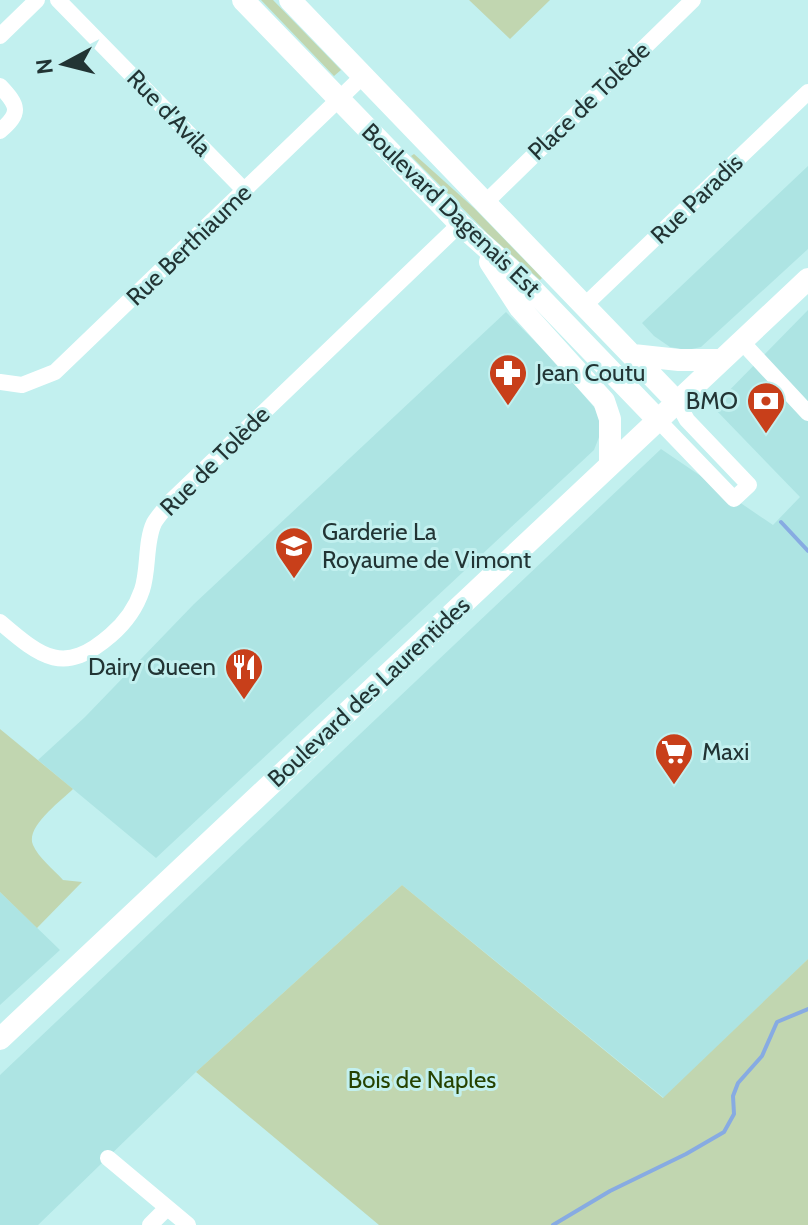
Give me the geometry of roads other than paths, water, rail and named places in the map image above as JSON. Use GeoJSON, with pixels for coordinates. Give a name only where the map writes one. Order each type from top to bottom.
{"type":"FeatureCollection","features":[{"type":"Feature","properties":{"kind":"main road","name":"Boulevard Dagenais Est"},"geometry":{"type":"LineString","coordinates":[[243,0],[467,231],[529,286],[658,420]]}},
{"type":"Feature","properties":{"kind":"main road","name":"Boulevard Dagenais Est"},"geometry":{"type":"LineString","coordinates":[[290,0],[677,402]]}},
{"type":"Feature","properties":{"kind":"main road"},"geometry":{"type":"LineString","coordinates":[[467,231],[520,308],[604,401],[610,419],[610,465]]}},
{"type":"Feature","properties":{"kind":"main road","name":"Boulevard des Laurentides"},"geometry":{"type":"LineString","coordinates":[[0,1039],[808,279]]}},
{"type":"Feature","properties":{"kind":"main road"},"geometry":{"type":"LineString","coordinates":[[633,355],[722,360]]}},
{"type":"Feature","properties":{"kind":"street"},"geometry":{"type":"LineString","coordinates":[[0,36],[37,0]]}},
{"type":"Feature","properties":{"kind":"street","name":"Rue d'Avila"},"geometry":{"type":"LineString","coordinates":[[58,0],[245,191]]}},
{"type":"Feature","properties":{"kind":"street","name":"Place de Tolède"},"geometry":{"type":"LineString","coordinates":[[486,202],[693,0]]}},
{"type":"Feature","properties":{"kind":"street","name":"Rue Berthiaume"},"geometry":{"type":"LineString","coordinates":[[0,382],[22,385],[55,372],[364,75]]}},
{"type":"Feature","properties":{"kind":"street"},"geometry":{"type":"LineString","coordinates":[[0,86],[16,112],[14,119],[0,131]]}},
{"type":"Feature","properties":{"kind":"street","name":"Rue Paradis"},"geometry":{"type":"LineString","coordinates":[[585,305],[808,92]]}},
{"type":"Feature","properties":{"kind":"street","name":"Rue de Tolède"},"geometry":{"type":"LineString","coordinates":[[0,622],[25,644],[54,657],[80,657],[95,649],[122,625],[137,605],[155,521],[169,503],[467,231]]}},
{"type":"Feature","properties":{"kind":"street"},"geometry":{"type":"LineString","coordinates":[[742,342],[808,413]]}},
{"type":"Feature","properties":{"kind":"street"},"geometry":{"type":"LineString","coordinates":[[658,420],[734,499],[749,485],[687,420],[677,402]]}},
{"type":"Feature","properties":{"kind":"street"},"geometry":{"type":"LineString","coordinates":[[108,1158],[188,1225]]}},
{"type":"Feature","properties":{"kind":"street"},"geometry":{"type":"LineString","coordinates":[[150,1225],[167,1208]]}},
{"type":"Feature","properties":{"kind":"waterway"},"geometry":{"type":"LineString","coordinates":[[781,522],[808,551]]}},
{"type":"Feature","properties":{"kind":"waterway"},"geometry":{"type":"LineString","coordinates":[[553,1225],[610,1191],[724,1132],[734,1114],[733,1096],[738,1083],[762,1056],[777,1022],[808,1009]]}},
{"type":"Feature","properties":{"kind":"place","name":"Jean Coutu"},"geometry":{"type":"Point","coordinates":[508,407]}},
{"type":"Feature","properties":{"kind":"place","name":"BMO"},"geometry":{"type":"Point","coordinates":[766,435]}},
{"type":"Feature","properties":{"kind":"place","name":"Garderie La Royaume de Vimont"},"geometry":{"type":"Point","coordinates":[294,580]}},
{"type":"Feature","properties":{"kind":"place","name":"Dairy Queen"},"geometry":{"type":"Point","coordinates":[244,701]}},
{"type":"Feature","properties":{"kind":"place","name":"Maxi"},"geometry":{"type":"Point","coordinates":[674,786]}},
{"type":"Feature","properties":{"kind":"park label","name":"Bois de Naples"},"geometry":{"type":"Point","coordinates":[422,1080]}}]}
